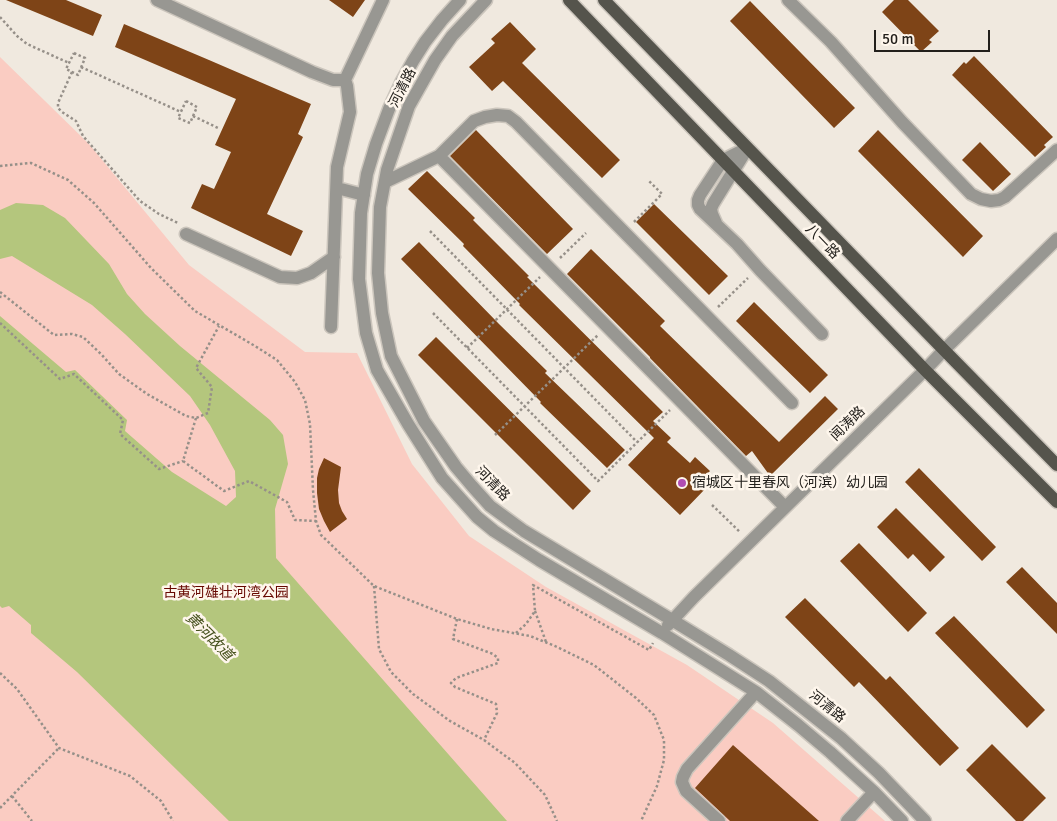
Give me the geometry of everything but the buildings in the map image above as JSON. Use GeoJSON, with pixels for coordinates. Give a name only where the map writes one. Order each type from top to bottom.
{"type":"FeatureCollection","features":[{"type":"Feature","properties":{"kind":"main road","name":"八一路"},"geometry":{"type":"LineString","coordinates":[[569,0],[925,370],[1057,502]]}},
{"type":"Feature","properties":{"kind":"main road","name":"八一路"},"geometry":{"type":"LineString","coordinates":[[604,0],[1057,465]]}},
{"type":"Feature","properties":{"kind":"street"},"geometry":{"type":"LineString","coordinates":[[157,0],[312,72],[333,80],[345,80]]}},
{"type":"Feature","properties":{"kind":"street"},"geometry":{"type":"LineString","coordinates":[[345,80],[383,0]]}},
{"type":"Feature","properties":{"kind":"street","name":"河清路"},"geometry":{"type":"LineString","coordinates":[[460,0],[425,42],[402,81],[389,109],[367,174],[361,213],[359,279],[366,333],[377,370],[442,478],[477,517],[494,531],[539,560],[662,632],[756,692],[798,725],[874,792],[902,821]]}},
{"type":"Feature","properties":{"kind":"street","name":"河清路"},"geometry":{"type":"LineString","coordinates":[[486,0],[452,36],[435,60],[409,106],[387,170],[380,207],[378,273],[382,313],[391,356],[424,421],[456,467],[490,506],[524,531],[769,681],[842,738],[925,821]]}},
{"type":"Feature","properties":{"kind":"street"},"geometry":{"type":"LineString","coordinates":[[788,0],[831,42],[902,122],[971,194],[980,199],[991,201],[1005,197],[1057,150]]}},
{"type":"Feature","properties":{"kind":"street"},"geometry":{"type":"LineString","coordinates":[[331,328],[337,167],[350,112],[348,86],[345,80]]}},
{"type":"Feature","properties":{"kind":"street"},"geometry":{"type":"LineString","coordinates":[[385,182],[439,156],[474,122],[485,117],[508,116],[624,231],[792,403]]}},
{"type":"Feature","properties":{"kind":"street"},"geometry":{"type":"LineString","coordinates":[[747,148],[723,160],[700,195],[698,200],[700,209],[737,244],[822,334]]}},
{"type":"Feature","properties":{"kind":"street"},"geometry":{"type":"LineString","coordinates":[[717,225],[711,209],[747,148]]}},
{"type":"Feature","properties":{"kind":"street"},"geometry":{"type":"LineString","coordinates":[[439,156],[785,507]]}},
{"type":"Feature","properties":{"kind":"street"},"geometry":{"type":"LineString","coordinates":[[337,188],[364,195]]}},
{"type":"Feature","properties":{"kind":"street"},"geometry":{"type":"LineString","coordinates":[[186,234],[280,277],[297,278],[311,273],[334,257]]}},
{"type":"Feature","properties":{"kind":"street","name":"闻涛路"},"geometry":{"type":"LineString","coordinates":[[662,632],[785,507],[1057,239]]}},
{"type":"Feature","properties":{"kind":"street"},"geometry":{"type":"LineString","coordinates":[[719,821],[686,792],[682,782],[683,777],[687,769],[756,692]]}},
{"type":"Feature","properties":{"kind":"street"},"geometry":{"type":"LineString","coordinates":[[847,821],[874,792]]}},
{"type":"Feature","properties":{"kind":"path"},"geometry":{"type":"LineString","coordinates":[[0,18],[27,44],[69,63]]}},
{"type":"Feature","properties":{"kind":"path"},"geometry":{"type":"LineString","coordinates":[[74,53],[85,58],[82,67],[78,75],[66,69],[74,53]]}},
{"type":"Feature","properties":{"kind":"path"},"geometry":{"type":"LineString","coordinates":[[82,67],[181,112]]}},
{"type":"Feature","properties":{"kind":"path"},"geometry":{"type":"LineString","coordinates":[[72,72],[58,103],[58,108],[76,121],[83,136],[140,201],[159,214],[181,225],[186,234]]}},
{"type":"Feature","properties":{"kind":"path"},"geometry":{"type":"LineString","coordinates":[[186,102],[197,107],[193,116],[190,123],[178,118],[186,102]]}},
{"type":"Feature","properties":{"kind":"path"},"geometry":{"type":"LineString","coordinates":[[193,116],[218,128]]}},
{"type":"Feature","properties":{"kind":"path"},"geometry":{"type":"LineString","coordinates":[[0,166],[31,163],[68,180],[94,203],[151,268],[195,312],[277,360],[305,400],[310,424],[316,522],[321,535],[374,586],[457,619],[491,629],[530,636],[546,642],[594,665],[636,698],[654,715],[664,740],[664,760],[657,786],[641,821]]}},
{"type":"Feature","properties":{"kind":"path"},"geometry":{"type":"LineString","coordinates":[[624,231],[662,194],[649,181]]}},
{"type":"Feature","properties":{"kind":"path"},"geometry":{"type":"LineString","coordinates":[[430,232],[637,442]]}},
{"type":"Feature","properties":{"kind":"path"},"geometry":{"type":"LineString","coordinates":[[467,348],[586,233]]}},
{"type":"Feature","properties":{"kind":"path"},"geometry":{"type":"LineString","coordinates":[[708,317],[759,269]]}},
{"type":"Feature","properties":{"kind":"path"},"geometry":{"type":"LineString","coordinates":[[0,292],[54,335],[72,334],[84,337],[119,374],[147,394],[186,416],[196,418],[208,413],[212,387],[196,368],[219,326]]}},
{"type":"Feature","properties":{"kind":"path"},"geometry":{"type":"LineString","coordinates":[[0,292],[0,298]]}},
{"type":"Feature","properties":{"kind":"path"},"geometry":{"type":"LineString","coordinates":[[433,313],[598,481],[680,400]]}},
{"type":"Feature","properties":{"kind":"path"},"geometry":{"type":"LineString","coordinates":[[0,323],[60,378],[74,374],[123,420],[120,434],[159,469],[183,461]]}},
{"type":"Feature","properties":{"kind":"path"},"geometry":{"type":"LineString","coordinates":[[495,435],[607,327]]}},
{"type":"Feature","properties":{"kind":"path"},"geometry":{"type":"LineString","coordinates":[[183,461],[196,418]]}},
{"type":"Feature","properties":{"kind":"path"},"geometry":{"type":"LineString","coordinates":[[183,461],[224,491],[249,481],[287,502],[295,520],[316,522]]}},
{"type":"Feature","properties":{"kind":"path"},"geometry":{"type":"LineString","coordinates":[[712,505],[751,542]]}},
{"type":"Feature","properties":{"kind":"path"},"geometry":{"type":"LineString","coordinates":[[546,642],[535,611],[533,585],[648,650],[662,632]]}},
{"type":"Feature","properties":{"kind":"path"},"geometry":{"type":"LineString","coordinates":[[374,586],[379,649],[391,672],[413,694],[450,721],[484,740],[515,762],[545,795],[557,821]]}},
{"type":"Feature","properties":{"kind":"path"},"geometry":{"type":"LineString","coordinates":[[516,633],[526,624],[535,611]]}},
{"type":"Feature","properties":{"kind":"path"},"geometry":{"type":"LineString","coordinates":[[457,619],[453,639],[493,654],[498,658],[498,663],[456,678],[451,682],[454,687],[496,704],[497,713],[484,740]]}},
{"type":"Feature","properties":{"kind":"path"},"geometry":{"type":"LineString","coordinates":[[0,673],[16,689],[59,748],[130,776],[161,800],[173,821]]}},
{"type":"Feature","properties":{"kind":"path"},"geometry":{"type":"LineString","coordinates":[[0,808],[59,748]]}},
{"type":"Feature","properties":{"kind":"path"},"geometry":{"type":"LineString","coordinates":[[12,796],[32,821]]}},
{"type":"Feature","properties":{"kind":"green space","name":"古黄河雄壮河湾公园"},"geometry":{"type":"Polygon","coordinates":[[[0,57],[89,144],[189,265],[305,352],[357,353],[412,464],[469,536],[546,587],[687,665],[773,723],[885,821],[0,821],[0,57]]]}},
{"type":"Feature","properties":{"kind":"water","name":"黄河故道"},"geometry":{"type":"Polygon","coordinates":[[[16,203],[43,205],[65,218],[109,264],[127,294],[145,314],[180,346],[270,420],[283,435],[288,464],[275,509],[276,558],[507,821],[229,821],[77,672],[31,633],[31,625],[9,606],[2,608],[0,606],[0,316],[66,372],[75,370],[127,420],[125,431],[172,472],[226,506],[236,497],[235,471],[210,425],[190,396],[92,305],[12,256],[0,259],[0,210],[16,203]]]}},
{"type":"Feature","properties":{"kind":"place","name":"宿城区十里春风（河滨）幼儿园"},"geometry":{"type":"Point","coordinates":[682,483]}}]}
